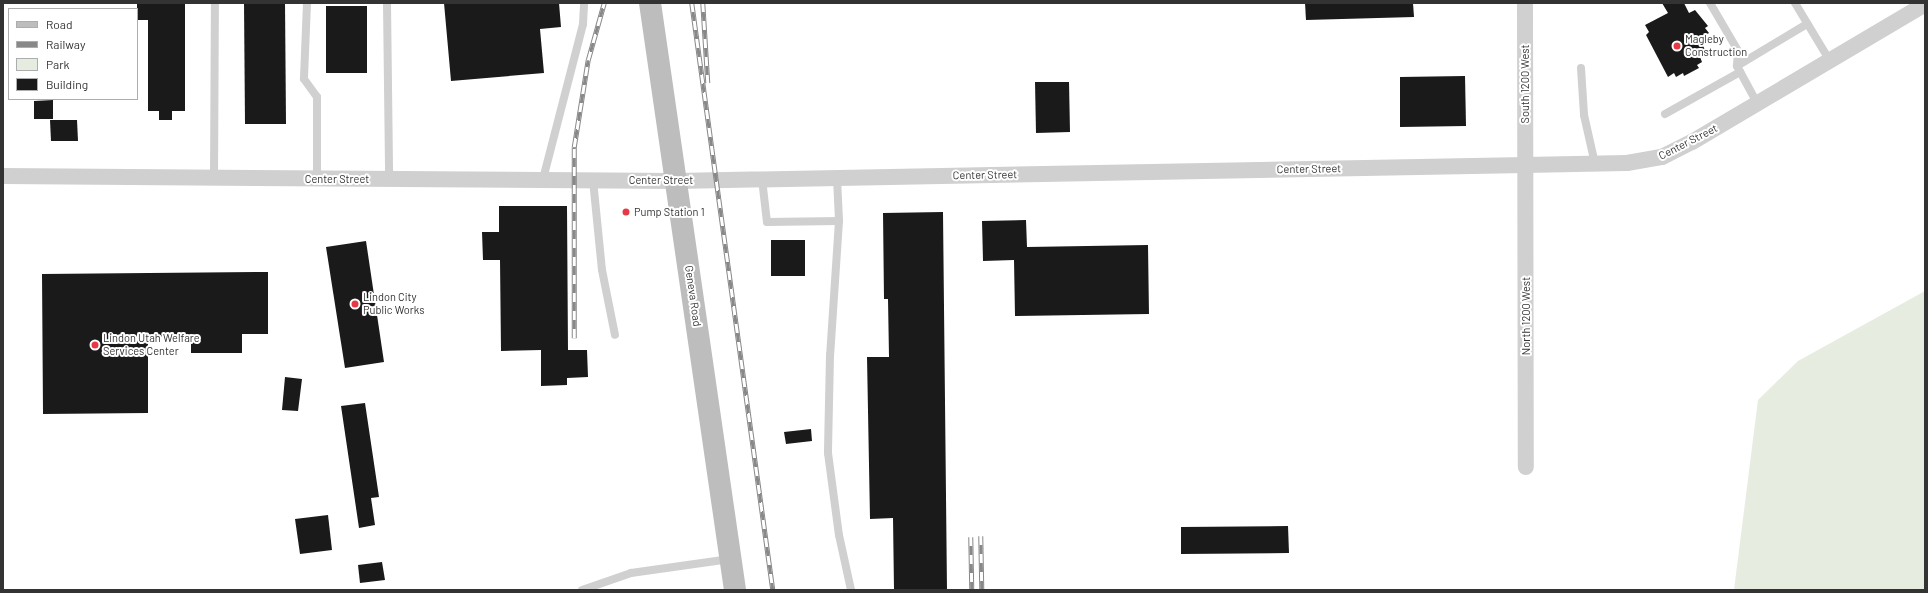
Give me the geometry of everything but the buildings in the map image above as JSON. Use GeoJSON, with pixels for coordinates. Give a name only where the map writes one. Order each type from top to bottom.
{"type":"FeatureCollection","features":[{"type":"Feature","properties":{"kind":"main road","name":"Geneva Road"},"geometry":{"type":"LineString","coordinates":[[650,3],[735,590]]}},
{"type":"Feature","properties":{"kind":"street","name":"South 1200 West"},"geometry":{"type":"LineString","coordinates":[[1525,3],[1525,165]]}},
{"type":"Feature","properties":{"kind":"street","name":"Center Street"},"geometry":{"type":"LineString","coordinates":[[3,176],[317,180],[543,179],[676,181],[1627,163],[1662,157],[1757,104],[1925,4]]}},
{"type":"Feature","properties":{"kind":"street","name":"North 1200 West"},"geometry":{"type":"LineString","coordinates":[[1525,165],[1526,467]]}},
{"type":"Feature","properties":{"kind":"lane"},"geometry":{"type":"LineString","coordinates":[[214,179],[215,3]]}},
{"type":"Feature","properties":{"kind":"lane"},"geometry":{"type":"LineString","coordinates":[[307,3],[304,78],[318,97],[317,180]]}},
{"type":"Feature","properties":{"kind":"lane"},"geometry":{"type":"LineString","coordinates":[[387,3],[390,179]]}},
{"type":"Feature","properties":{"kind":"lane"},"geometry":{"type":"LineString","coordinates":[[543,179],[583,24],[584,3]]}},
{"type":"Feature","properties":{"kind":"lane"},"geometry":{"type":"LineString","coordinates":[[1710,3],[1738,51],[1738,69],[1757,104]]}},
{"type":"Feature","properties":{"kind":"lane"},"geometry":{"type":"LineString","coordinates":[[1794,3],[1830,61]]}},
{"type":"Feature","properties":{"kind":"lane"},"geometry":{"type":"LineString","coordinates":[[1665,114],[1807,24]]}},
{"type":"Feature","properties":{"kind":"lane"},"geometry":{"type":"LineString","coordinates":[[1581,68],[1584,115],[1594,164]]}},
{"type":"Feature","properties":{"kind":"lane"},"geometry":{"type":"LineString","coordinates":[[837,178],[839,221],[830,355],[828,453],[838,535],[851,590]]}},
{"type":"Feature","properties":{"kind":"lane"},"geometry":{"type":"LineString","coordinates":[[762,179],[767,222],[839,221]]}},
{"type":"Feature","properties":{"kind":"lane"},"geometry":{"type":"LineString","coordinates":[[593,180],[602,270],[615,335]]}},
{"type":"Feature","properties":{"kind":"lane"},"geometry":{"type":"LineString","coordinates":[[582,590],[631,573],[731,559]]}},
{"type":"Feature","properties":{"kind":"green space"},"geometry":{"type":"Polygon","coordinates":[[[1925,291],[1925,590],[1734,590],[1758,400],[1798,361],[1925,291]]]}},
{"type":"Feature","properties":{"kind":"railway"},"geometry":{"type":"LineString","coordinates":[[574,338],[574,147],[588,60],[604,3]]}},
{"type":"Feature","properties":{"kind":"railway"},"geometry":{"type":"LineString","coordinates":[[692,3],[773,590]]}},
{"type":"Feature","properties":{"kind":"railway"},"geometry":{"type":"LineString","coordinates":[[703,3],[708,83]]}},
{"type":"Feature","properties":{"kind":"railway"},"geometry":{"type":"LineString","coordinates":[[981,536],[982,590]]}},
{"type":"Feature","properties":{"kind":"railway"},"geometry":{"type":"LineString","coordinates":[[971,537],[972,590]]}},
{"type":"Feature","properties":{"kind":"place","name":"Magleby Construction"},"geometry":{"type":"Point","coordinates":[1677,46]}},
{"type":"Feature","properties":{"kind":"place","name":"Pump Station 1"},"geometry":{"type":"Point","coordinates":[626,212]}},
{"type":"Feature","properties":{"kind":"place","name":"Lindon City Public Works"},"geometry":{"type":"Point","coordinates":[355,304]}},
{"type":"Feature","properties":{"kind":"place","name":"Lindon Utah Welfare Services Center"},"geometry":{"type":"Point","coordinates":[95,345]}}]}
